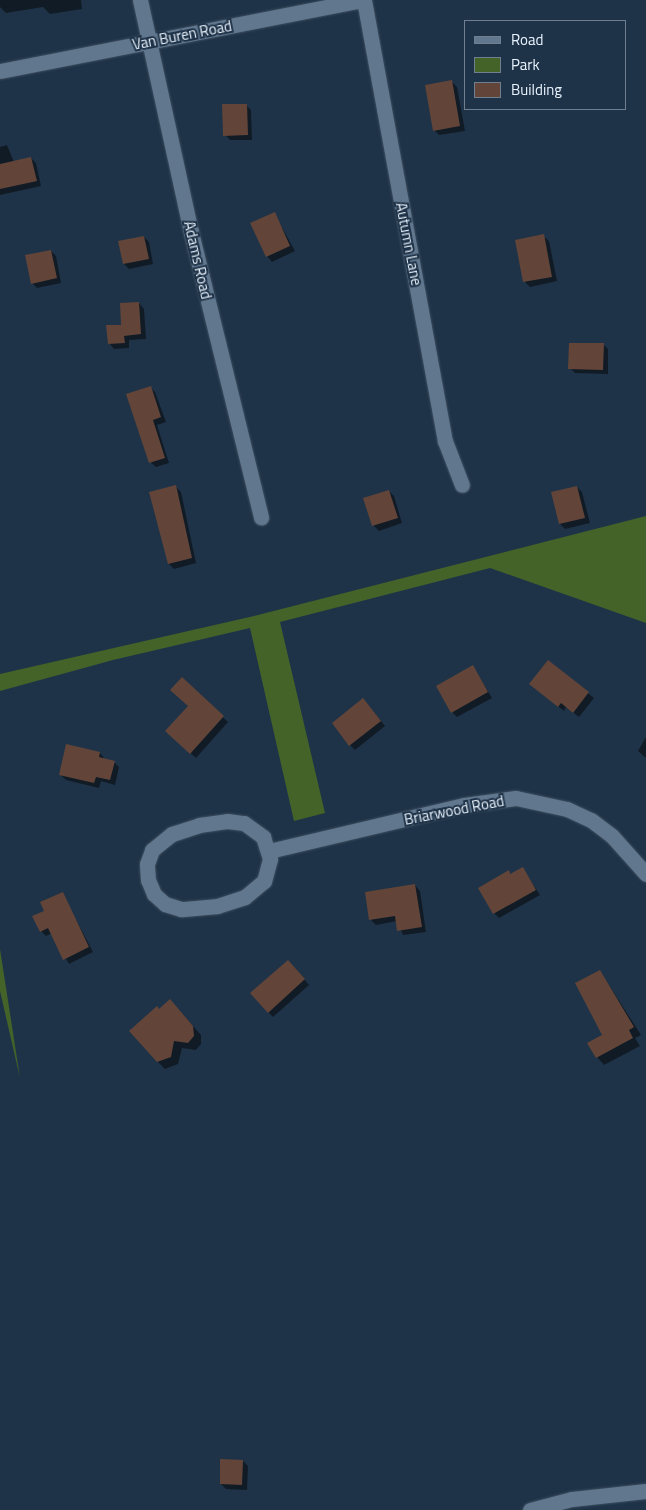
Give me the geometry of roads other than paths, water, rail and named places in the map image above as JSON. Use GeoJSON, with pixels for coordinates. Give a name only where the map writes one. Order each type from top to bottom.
{"type":"FeatureCollection","features":[{"type":"Feature","properties":{"kind":"street","name":"Adams Road"},"geometry":{"type":"LineString","coordinates":[[140,0],[148,41],[261,518]]}},
{"type":"Feature","properties":{"kind":"street","name":"Van Buren Road"},"geometry":{"type":"LineString","coordinates":[[0,71],[364,0]]}},
{"type":"Feature","properties":{"kind":"street","name":"Autumn Lane"},"geometry":{"type":"LineString","coordinates":[[364,0],[445,441],[462,485]]}},
{"type":"Feature","properties":{"kind":"street","name":"Briarwood Road"},"geometry":{"type":"LineString","coordinates":[[269,851],[464,805],[516,798],[550,804],[591,820],[625,848],[646,874]]}},
{"type":"Feature","properties":{"kind":"street"},"geometry":{"type":"LineString","coordinates":[[227,821],[244,823],[258,831],[269,851],[268,874],[259,888],[245,897],[218,906],[173,908],[159,899],[148,880],[147,864],[158,843],[172,834],[199,825],[227,821]]}},
{"type":"Feature","properties":{"kind":"street"},"geometry":{"type":"LineString","coordinates":[[530,1510],[572,1499],[644,1495]]}}]}
